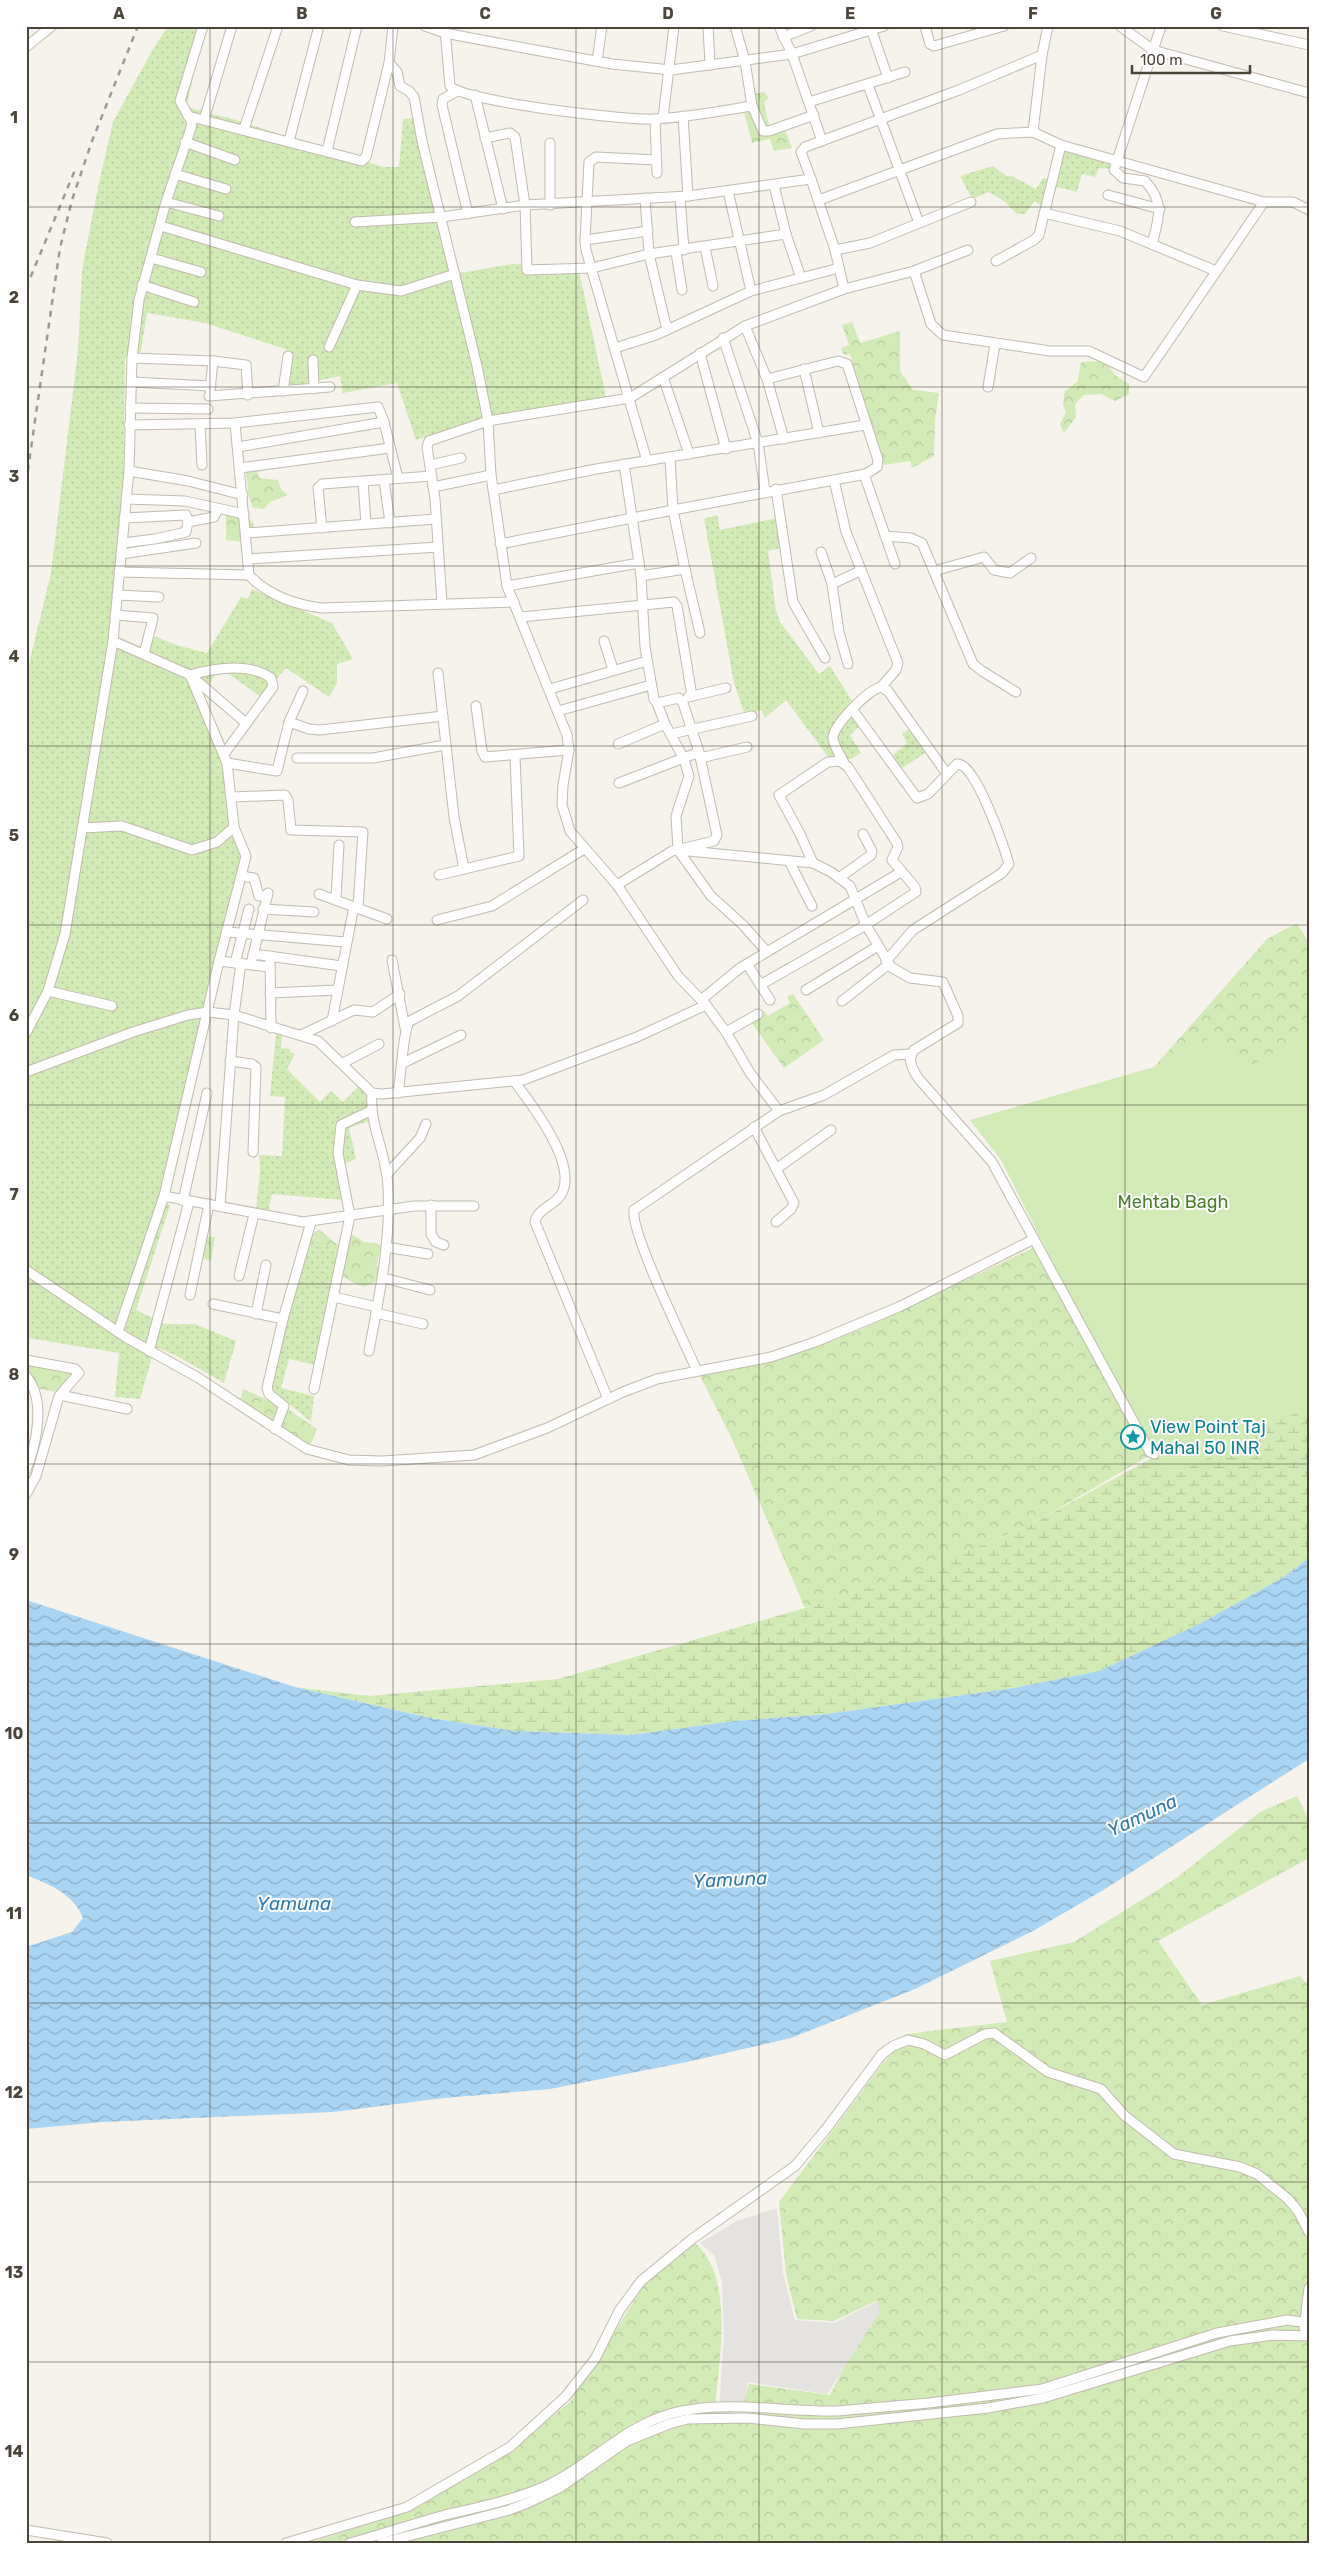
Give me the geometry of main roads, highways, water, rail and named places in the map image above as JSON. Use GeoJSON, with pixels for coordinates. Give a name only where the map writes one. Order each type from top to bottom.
{"type":"FeatureCollection","features":[{"type":"Feature","properties":{"kind":"water","name":"Yamuna"},"geometry":{"type":"Polygon","coordinates":[[[1309,1558],[1309,1759],[1105,1889],[1033,1931],[915,1989],[791,2038],[687,2062],[550,2089],[444,2098],[333,2112],[103,2122],[26,2129],[26,1947],[72,1932],[83,1918],[74,1902],[67,1896],[52,1886],[26,1875],[26,1600],[295,1687],[430,1718],[515,1731],[631,1735],[734,1721],[827,1714],[1014,1688],[1099,1671],[1199,1624],[1284,1577],[1309,1558]]]}},
{"type":"Feature","properties":{"kind":"railway"},"geometry":{"type":"LineString","coordinates":[[26,483],[60,248],[72,200],[92,141],[138,26]]}},
{"type":"Feature","properties":{"kind":"railway"},"geometry":{"type":"LineString","coordinates":[[26,288],[75,170]]}},
{"type":"Feature","properties":{"kind":"place","name":"View Point Taj Mahal 50 INR"},"geometry":{"type":"Point","coordinates":[1133,1437]}},
{"type":"Feature","properties":{"kind":"park label","name":"Mehtab Bagh"},"geometry":{"type":"Point","coordinates":[1173,1202]}}]}
